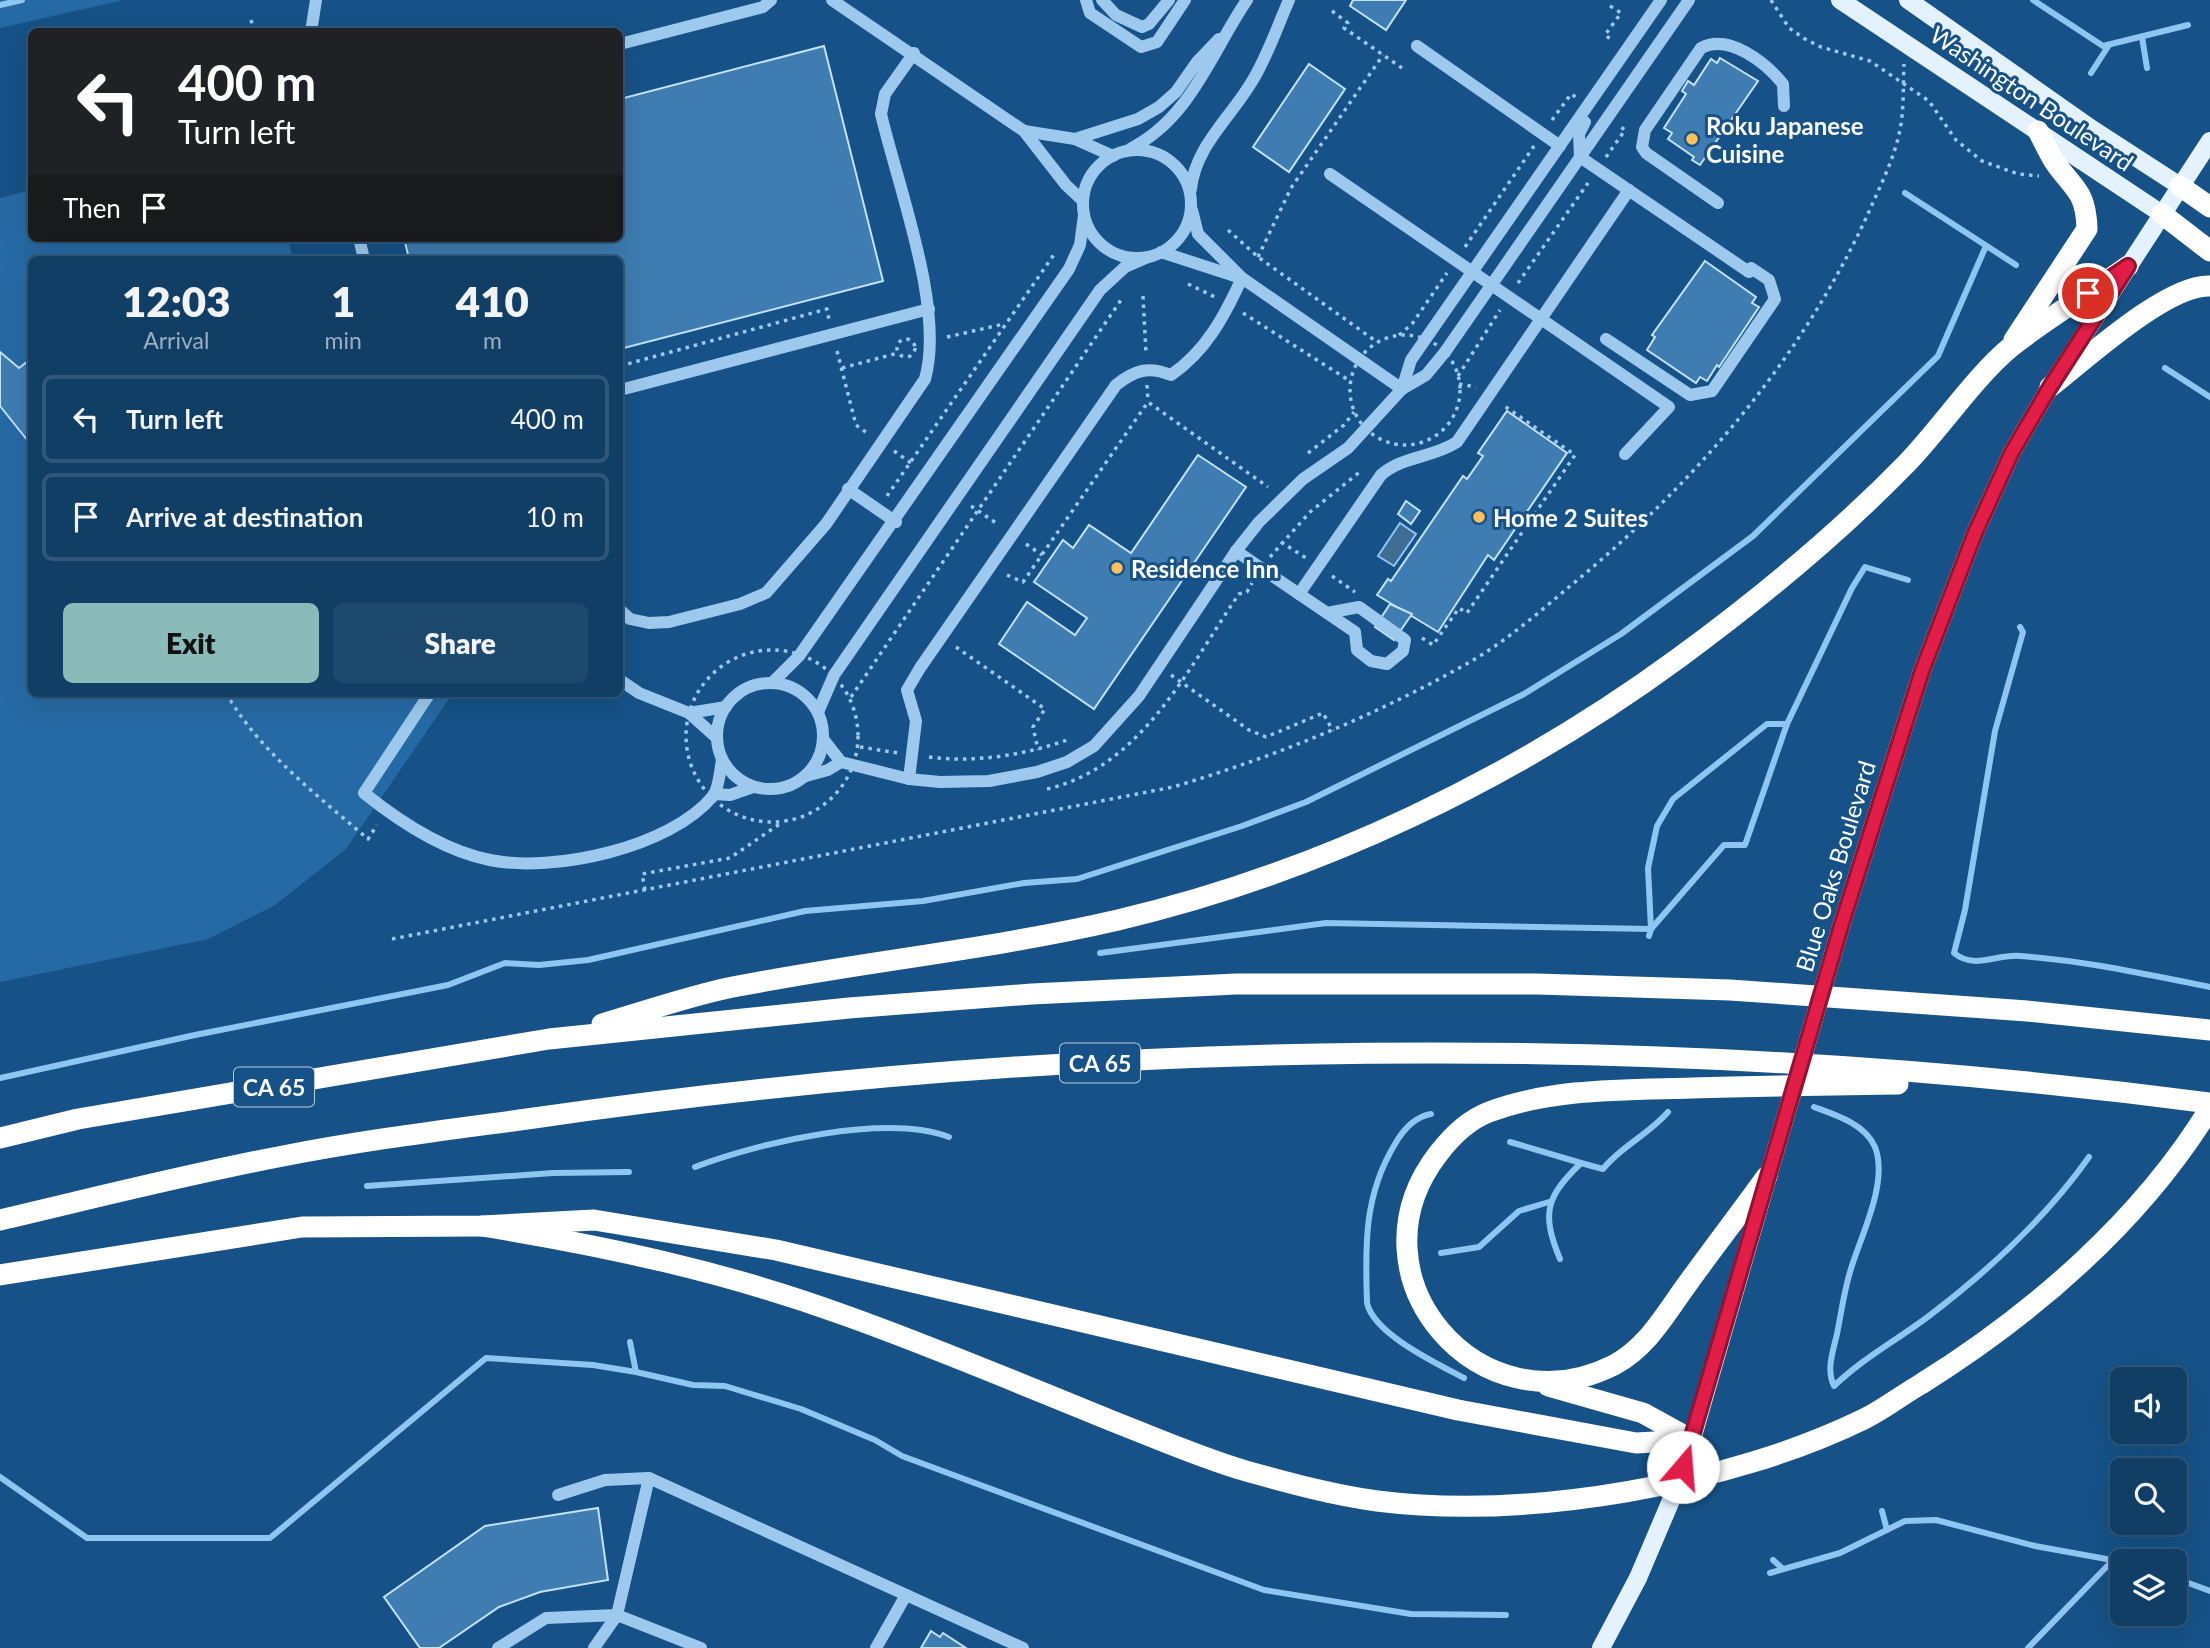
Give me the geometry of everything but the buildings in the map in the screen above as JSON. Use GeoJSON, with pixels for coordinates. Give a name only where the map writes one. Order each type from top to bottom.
{"type":"FeatureCollection","features":[{"type":"Feature","properties":{"kind":"highway"},"geometry":{"type":"LineString","coordinates":[[549,1039],[726,988],[995,946],[1123,919],[1254,880],[1351,843],[1463,790],[1568,731],[1678,658],[1796,566],[1906,464],[2009,348],[2087,229],[2086,207],[2079,188],[2054,161],[2038,131]]}},
{"type":"Feature","properties":{"kind":"highway"},"geometry":{"type":"LineString","coordinates":[[2180,186],[2210,207]]}},
{"type":"Feature","properties":{"kind":"highway"},"geometry":{"type":"LineString","coordinates":[[2162,214],[2210,251]]}},
{"type":"Feature","properties":{"kind":"highway"},"geometry":{"type":"LineString","coordinates":[[2009,348],[2128,266]]}},
{"type":"Feature","properties":{"kind":"highway"},"geometry":{"type":"LineString","coordinates":[[2050,387],[2168,297],[2196,286],[2210,286]]}},
{"type":"Feature","properties":{"kind":"highway","name":"CA 65"},"geometry":{"type":"LineString","coordinates":[[0,1138],[78,1119],[549,1039],[849,1008],[1032,994],[1236,984],[1537,984],[1730,990],[2000,1009],[2210,1030]]}},
{"type":"Feature","properties":{"kind":"highway","name":"CA 65"},"geometry":{"type":"LineString","coordinates":[[0,1220],[283,1156],[435,1132],[674,1098],[841,1080],[1029,1066],[1346,1053],[1727,1059],[2013,1081],[2210,1105]]}},
{"type":"Feature","properties":{"kind":"highway"},"geometry":{"type":"LineString","coordinates":[[1691,1442],[1643,1413],[1496,1371],[1468,1356],[1437,1328],[1416,1295],[1407,1254],[1409,1212],[1427,1168],[1452,1135],[1486,1113],[1538,1099],[1626,1090],[2013,1081]]}},
{"type":"Feature","properties":{"kind":"highway"},"geometry":{"type":"LineString","coordinates":[[482,1226],[601,1245],[763,1287],[846,1315],[1242,1470],[1379,1501],[1512,1504],[1657,1485],[1730,1468],[1793,1448],[1866,1418],[2011,1322],[2059,1282],[2150,1190],[2195,1132],[2210,1105]]}},
{"type":"Feature","properties":{"kind":"highway"},"geometry":{"type":"LineString","coordinates":[[1528,1381],[1566,1380],[1614,1364],[1648,1339],[1767,1176]]}},
{"type":"Feature","properties":{"kind":"highway"},"geometry":{"type":"LineString","coordinates":[[0,1275],[302,1227],[482,1226],[594,1220],[776,1250],[1458,1410],[1636,1443],[1691,1442]]}},
{"type":"Feature","properties":{"kind":"main road","name":"Washington Boulevard"},"geometry":{"type":"LineString","coordinates":[[1840,0],[2162,214]]}},
{"type":"Feature","properties":{"kind":"main road","name":"Washington Boulevard"},"geometry":{"type":"LineString","coordinates":[[1908,0],[2092,129],[2180,186]]}},
{"type":"Feature","properties":{"kind":"main road","name":"Blue Oaks Boulevard"},"geometry":{"type":"LineString","coordinates":[[1601,1648],[1638,1578],[1675,1491],[1842,923],[1922,671],[1970,546],[2012,452],[2050,387],[2210,141]]}},
{"type":"Feature","properties":{"kind":"street"},"geometry":{"type":"LineString","coordinates":[[312,28],[316,0]]}},
{"type":"Feature","properties":{"kind":"street"},"geometry":{"type":"LineString","coordinates":[[623,43],[763,7],[771,0]]}},
{"type":"Feature","properties":{"kind":"street"},"geometry":{"type":"LineString","coordinates":[[832,0],[914,53],[1024,131],[1066,185],[1083,201]]}},
{"type":"Feature","properties":{"kind":"street"},"geometry":{"type":"LineString","coordinates":[[1086,0],[1090,13],[1141,47],[1157,42],[1185,0]]}},
{"type":"Feature","properties":{"kind":"street"},"geometry":{"type":"LineString","coordinates":[[1102,0],[1116,15],[1142,27],[1149,24],[1169,0]]}},
{"type":"Feature","properties":{"kind":"street"},"geometry":{"type":"LineString","coordinates":[[773,682],[801,654],[1069,269],[1080,245],[1083,201],[1092,174],[1113,156],[1147,140],[1175,116],[1208,69],[1226,31],[1247,0]]}},
{"type":"Feature","properties":{"kind":"street"},"geometry":{"type":"LineString","coordinates":[[1289,0],[1252,82],[1208,143],[1193,171],[1191,207],[1198,234],[1242,278],[1402,389]]}},
{"type":"Feature","properties":{"kind":"street"},"geometry":{"type":"LineString","coordinates":[[1402,389],[1411,360],[1661,0]]}},
{"type":"Feature","properties":{"kind":"street"},"geometry":{"type":"LineString","coordinates":[[713,795],[730,795],[753,787],[781,788],[806,776],[847,764],[909,779],[989,781],[1037,772],[1067,762],[1094,746],[1118,723],[1236,551],[1279,499],[1348,448],[1402,389],[1426,375],[1493,285],[1689,0]]}},
{"type":"Feature","properties":{"kind":"street"},"geometry":{"type":"LineString","coordinates":[[1075,139],[1138,119],[1159,107],[1176,92],[1197,62],[1226,31]]}},
{"type":"Feature","properties":{"kind":"street"},"geometry":{"type":"LineString","coordinates":[[1718,203],[1646,153],[1642,147],[1645,130],[1701,48],[1724,43],[1759,64],[1783,84],[1784,106]]}},
{"type":"Feature","properties":{"kind":"street"},"geometry":{"type":"LineString","coordinates":[[1417,46],[1560,146]]}},
{"type":"Feature","properties":{"kind":"street"},"geometry":{"type":"LineString","coordinates":[[623,612],[631,619],[649,623],[669,622],[740,604],[765,593],[826,524],[925,379],[932,355],[929,309],[881,114],[885,94],[914,53]]}},
{"type":"Feature","properties":{"kind":"street"},"geometry":{"type":"LineString","coordinates":[[1580,157],[1579,134],[1598,93]]}},
{"type":"Feature","properties":{"kind":"street"},"geometry":{"type":"LineString","coordinates":[[1024,131],[1075,139],[1113,156]]}},
{"type":"Feature","properties":{"kind":"street"},"geometry":{"type":"LineString","coordinates":[[1126,151],[1140,150],[1167,158],[1178,168],[1190,193]]}},
{"type":"Feature","properties":{"kind":"street"},"geometry":{"type":"LineString","coordinates":[[1580,157],[1769,280],[1775,299],[1718,383],[1703,395],[1690,395],[1606,339]]}},
{"type":"Feature","properties":{"kind":"street"},"geometry":{"type":"LineString","coordinates":[[1330,174],[1669,407],[1625,454]]}},
{"type":"Feature","properties":{"kind":"street"},"geometry":{"type":"LineString","coordinates":[[1299,594],[1381,475],[1399,462],[1444,451],[1457,442],[1629,190]]}},
{"type":"Feature","properties":{"kind":"street"},"geometry":{"type":"LineString","coordinates":[[818,712],[834,675],[1100,290],[1125,267],[1161,252],[1182,233],[1191,207]]}},
{"type":"Feature","properties":{"kind":"street"},"geometry":{"type":"LineString","coordinates":[[1084,215],[1097,240],[1108,249],[1127,256],[1148,257]]}},
{"type":"Feature","properties":{"kind":"street"},"geometry":{"type":"LineString","coordinates":[[1161,252],[1242,278]]}},
{"type":"Feature","properties":{"kind":"street"},"geometry":{"type":"LineString","coordinates":[[909,779],[916,721],[907,690],[1116,385],[1130,374],[1147,368],[1171,375],[1195,358],[1230,304],[1242,278]]}},
{"type":"Feature","properties":{"kind":"street"},"geometry":{"type":"LineString","coordinates":[[623,389],[929,309]]}},
{"type":"Feature","properties":{"kind":"street"},"geometry":{"type":"LineString","coordinates":[[848,489],[895,522]]}},
{"type":"Feature","properties":{"kind":"street"},"geometry":{"type":"LineString","coordinates":[[1236,551],[1355,632],[1357,650],[1371,661],[1387,664],[1403,651],[1405,640],[1359,607],[1327,612]]}},
{"type":"Feature","properties":{"kind":"street"},"geometry":{"type":"LineString","coordinates":[[623,682],[639,693],[688,713],[717,738]]}},
{"type":"Feature","properties":{"kind":"street"},"geometry":{"type":"LineString","coordinates":[[688,713],[726,706],[746,688],[773,682],[799,691],[818,712],[823,739],[821,753],[806,776]]}},
{"type":"Feature","properties":{"kind":"street"},"geometry":{"type":"LineString","coordinates":[[427,697],[364,793],[387,811],[454,850],[490,860],[550,863],[585,859],[642,840],[685,818],[713,795],[722,760],[717,738],[726,706]]}},
{"type":"Feature","properties":{"kind":"street"},"geometry":{"type":"LineString","coordinates":[[823,739],[847,764]]}},
{"type":"Feature","properties":{"kind":"street"},"geometry":{"type":"LineString","coordinates":[[722,760],[741,781],[753,787]]}},
{"type":"Feature","properties":{"kind":"street"},"geometry":{"type":"LineString","coordinates":[[594,1648],[617,1615],[649,1478]]}},
{"type":"Feature","properties":{"kind":"street"},"geometry":{"type":"LineString","coordinates":[[558,1495],[605,1480],[649,1478],[1023,1648]]}},
{"type":"Feature","properties":{"kind":"street"},"geometry":{"type":"LineString","coordinates":[[876,1648],[906,1595]]}},
{"type":"Feature","properties":{"kind":"street"},"geometry":{"type":"LineString","coordinates":[[498,1648],[546,1618],[617,1615],[701,1648]]}},
{"type":"Feature","properties":{"kind":"path"},"geometry":{"type":"LineString","coordinates":[[1771,0],[1790,28],[1805,39],[1821,47],[1870,61],[1929,100],[1956,140],[1982,161],[2018,174],[2037,175],[2045,180]]}},
{"type":"Feature","properties":{"kind":"path"},"geometry":{"type":"LineString","coordinates":[[1610,6],[1621,13],[1605,35],[1615,43]]}},
{"type":"Feature","properties":{"kind":"path"},"geometry":{"type":"LineString","coordinates":[[1332,11],[1348,23],[1344,28],[1402,68]]}},
{"type":"Feature","properties":{"kind":"path"},"geometry":{"type":"LineString","coordinates":[[251,20],[253,28]]}},
{"type":"Feature","properties":{"kind":"path"},"geometry":{"type":"LineString","coordinates":[[392,939],[1173,787],[1252,763],[1333,731],[1462,667],[1535,616],[1673,495],[1740,420],[1819,306],[1853,244],[1891,163],[1901,124],[1904,41]]}},
{"type":"Feature","properties":{"kind":"path"},"geometry":{"type":"LineString","coordinates":[[1258,257],[1291,188],[1383,55]]}},
{"type":"Feature","properties":{"kind":"path"},"geometry":{"type":"LineString","coordinates":[[1228,230],[1258,257],[1377,343]]}},
{"type":"Feature","properties":{"kind":"path"},"geometry":{"type":"LineString","coordinates":[[910,462],[1055,253]]}},
{"type":"Feature","properties":{"kind":"path"},"geometry":{"type":"LineString","coordinates":[[1188,284],[1230,304],[1350,382]]}},
{"type":"Feature","properties":{"kind":"path"},"geometry":{"type":"LineString","coordinates":[[1001,584],[1009,573],[1023,582],[1148,402],[1143,296]]}},
{"type":"Feature","properties":{"kind":"path"},"geometry":{"type":"LineString","coordinates":[[850,698],[1123,297]]}},
{"type":"Feature","properties":{"kind":"path"},"geometry":{"type":"LineString","coordinates":[[623,365],[827,309],[856,425],[927,474]]}},
{"type":"Feature","properties":{"kind":"path"},"geometry":{"type":"LineString","coordinates":[[914,346],[1006,323]]}},
{"type":"Feature","properties":{"kind":"path"},"geometry":{"type":"LineString","coordinates":[[898,354],[897,346],[902,340],[911,341],[914,346]]}},
{"type":"Feature","properties":{"kind":"path"},"geometry":{"type":"LineString","coordinates":[[842,368],[898,354],[910,356],[914,346]]}},
{"type":"Feature","properties":{"kind":"path"},"geometry":{"type":"LineString","coordinates":[[1411,631],[1433,645],[1459,608],[1467,613],[1575,455],[1473,385],[1459,384]]}},
{"type":"Feature","properties":{"kind":"path"},"geometry":{"type":"LineString","coordinates":[[1148,402],[1268,487]]}},
{"type":"Feature","properties":{"kind":"path"},"geometry":{"type":"LineString","coordinates":[[1299,459],[1344,425],[1354,412]]}},
{"type":"Feature","properties":{"kind":"path"},"geometry":{"type":"LineString","coordinates":[[1260,498],[1276,480]]}},
{"type":"Feature","properties":{"kind":"path"},"geometry":{"type":"LineString","coordinates":[[957,496],[1042,555]]}},
{"type":"Feature","properties":{"kind":"path"},"geometry":{"type":"LineString","coordinates":[[1281,541],[1357,593]]}},
{"type":"Feature","properties":{"kind":"path"},"geometry":{"type":"LineString","coordinates":[[963,637],[956,648],[1045,709],[1033,727],[1038,750]]}},
{"type":"Feature","properties":{"kind":"path"},"geometry":{"type":"LineString","coordinates":[[645,890],[642,874],[730,858],[782,822],[819,809],[834,797],[847,764],[858,747],[858,722],[850,698],[834,675],[801,654],[760,650],[736,657],[716,671],[700,689],[688,713],[688,757],[697,779],[732,813],[756,821],[782,822]]}},
{"type":"Feature","properties":{"kind":"path"},"geometry":{"type":"LineString","coordinates":[[1159,666],[1249,730],[1266,737],[1323,713],[1333,731]]}},
{"type":"Feature","properties":{"kind":"path"},"geometry":{"type":"LineString","coordinates":[[228,697],[234,708],[288,768],[368,839],[387,811]]}},
{"type":"Feature","properties":{"kind":"path"},"geometry":{"type":"LineString","coordinates":[[858,747],[911,755],[988,758],[1038,750],[1069,739],[1080,732]]}},
{"type":"Feature","properties":{"kind":"shaded area"},"geometry":{"type":"Polygon","coordinates":[[[0,0],[123,0],[0,28],[0,0]]]}},
{"type":"Feature","properties":{"kind":"shaded area"},"geometry":{"type":"Polygon","coordinates":[[[28,191],[28,242],[289,242],[292,256],[28,256],[28,697],[450,697],[346,849],[275,905],[208,939],[0,982],[0,198],[28,191]]]}},
{"type":"Feature","properties":{"kind":"shaded area"},"geometry":{"type":"Polygon","coordinates":[[[1400,523],[1416,534],[1394,566],[1378,556],[1400,523]]]}},
{"type":"Feature","properties":{"kind":"waterway"},"geometry":{"type":"LineString","coordinates":[[0,5],[22,0]]}},
{"type":"Feature","properties":{"kind":"waterway"},"geometry":{"type":"LineString","coordinates":[[2033,0],[2103,46],[2188,25]]}},
{"type":"Feature","properties":{"kind":"waterway"},"geometry":{"type":"LineString","coordinates":[[2142,37],[2147,68]]}},
{"type":"Feature","properties":{"kind":"waterway"},"geometry":{"type":"LineString","coordinates":[[2091,73],[2109,45]]}},
{"type":"Feature","properties":{"kind":"waterway"},"geometry":{"type":"LineString","coordinates":[[1905,193],[2016,265]]}},
{"type":"Feature","properties":{"kind":"waterway"},"geometry":{"type":"LineString","coordinates":[[0,1078],[195,1035],[448,985],[505,963],[539,965],[588,960],[805,911],[923,901],[1024,883],[1077,879],[1242,826],[1306,802],[1524,694],[1621,634],[1753,536],[1938,356],[1986,246]]}},
{"type":"Feature","properties":{"kind":"waterway"},"geometry":{"type":"LineString","coordinates":[[2165,368],[2210,397]]}},
{"type":"Feature","properties":{"kind":"waterway"},"geometry":{"type":"LineString","coordinates":[[1651,929],[1724,845],[1745,845],[1787,724],[1852,588],[1865,567],[1908,580]]}},
{"type":"Feature","properties":{"kind":"waterway"},"geometry":{"type":"LineString","coordinates":[[2020,627],[2023,632],[1995,731],[1965,910],[1954,953],[1962,958],[1978,961],[2011,956],[2069,961],[2210,987]]}},
{"type":"Feature","properties":{"kind":"waterway"},"geometry":{"type":"LineString","coordinates":[[1651,929],[1648,868],[1657,826],[1673,799],[1767,724],[1787,724]]}},
{"type":"Feature","properties":{"kind":"waterway"},"geometry":{"type":"LineString","coordinates":[[1100,953],[1326,923],[1651,929],[1649,936]]}},
{"type":"Feature","properties":{"kind":"waterway"},"geometry":{"type":"LineString","coordinates":[[1814,1107],[1857,1126],[1875,1147],[1878,1161],[1876,1193],[1848,1280],[1832,1354],[1830,1367],[1834,1386],[1973,1281],[2035,1222],[2089,1157]]}},
{"type":"Feature","properties":{"kind":"waterway"},"geometry":{"type":"LineString","coordinates":[[1560,1259],[1549,1217],[1550,1206],[1560,1186],[1581,1163],[1603,1169],[1668,1112]]}},
{"type":"Feature","properties":{"kind":"waterway"},"geometry":{"type":"LineString","coordinates":[[1431,1114],[1414,1121],[1402,1134],[1377,1182],[1367,1241],[1367,1303],[1372,1315],[1393,1336],[1464,1378]]}},
{"type":"Feature","properties":{"kind":"waterway"},"geometry":{"type":"LineString","coordinates":[[695,1167],[752,1149],[822,1134],[891,1128],[923,1130],[949,1137]]}},
{"type":"Feature","properties":{"kind":"waterway"},"geometry":{"type":"LineString","coordinates":[[1510,1142],[1581,1163]]}},
{"type":"Feature","properties":{"kind":"waterway"},"geometry":{"type":"LineString","coordinates":[[367,1186],[553,1173],[629,1172]]}},
{"type":"Feature","properties":{"kind":"waterway"},"geometry":{"type":"LineString","coordinates":[[1441,1253],[1479,1247],[1519,1211],[1549,1202]]}},
{"type":"Feature","properties":{"kind":"waterway"},"geometry":{"type":"LineString","coordinates":[[630,1342],[636,1372]]}},
{"type":"Feature","properties":{"kind":"waterway"},"geometry":{"type":"LineString","coordinates":[[0,1477],[87,1538],[270,1538],[486,1358],[593,1365],[693,1385],[725,1386],[801,1409],[875,1440],[902,1456],[1264,1590],[1411,1614],[1506,1615]]}},
{"type":"Feature","properties":{"kind":"waterway"},"geometry":{"type":"LineString","coordinates":[[1882,1511],[1887,1530]]}},
{"type":"Feature","properties":{"kind":"waterway"},"geometry":{"type":"LineString","coordinates":[[1770,1573],[1840,1553],[1905,1521],[1936,1520],[2035,1546],[2110,1560]]}},
{"type":"Feature","properties":{"kind":"waterway"},"geometry":{"type":"LineString","coordinates":[[1773,1560],[1783,1569]]}},
{"type":"Feature","properties":{"kind":"waterway"},"geometry":{"type":"LineString","coordinates":[[2028,1648],[2110,1563]]}},
{"type":"Feature","properties":{"kind":"waterway"},"geometry":{"type":"LineString","coordinates":[[2187,1582],[2210,1591]]}},
{"type":"Feature","properties":{"kind":"place","name":"Roku Japanese Cuisine"},"geometry":{"type":"Point","coordinates":[1692,139]}},
{"type":"Feature","properties":{"kind":"place","name":"Home 2 Suites"},"geometry":{"type":"Point","coordinates":[1479,517]}},
{"type":"Feature","properties":{"kind":"place","name":"Residence Inn"},"geometry":{"type":"Point","coordinates":[1117,568]}},
{"type":"Feature","properties":{"kind":"route"},"geometry":{"type":"LineString","coordinates":[[1683,1467],[1842,923],[1922,671],[1975,533],[2012,452],[2050,387],[2128,266],[2088,293]]}}]}
